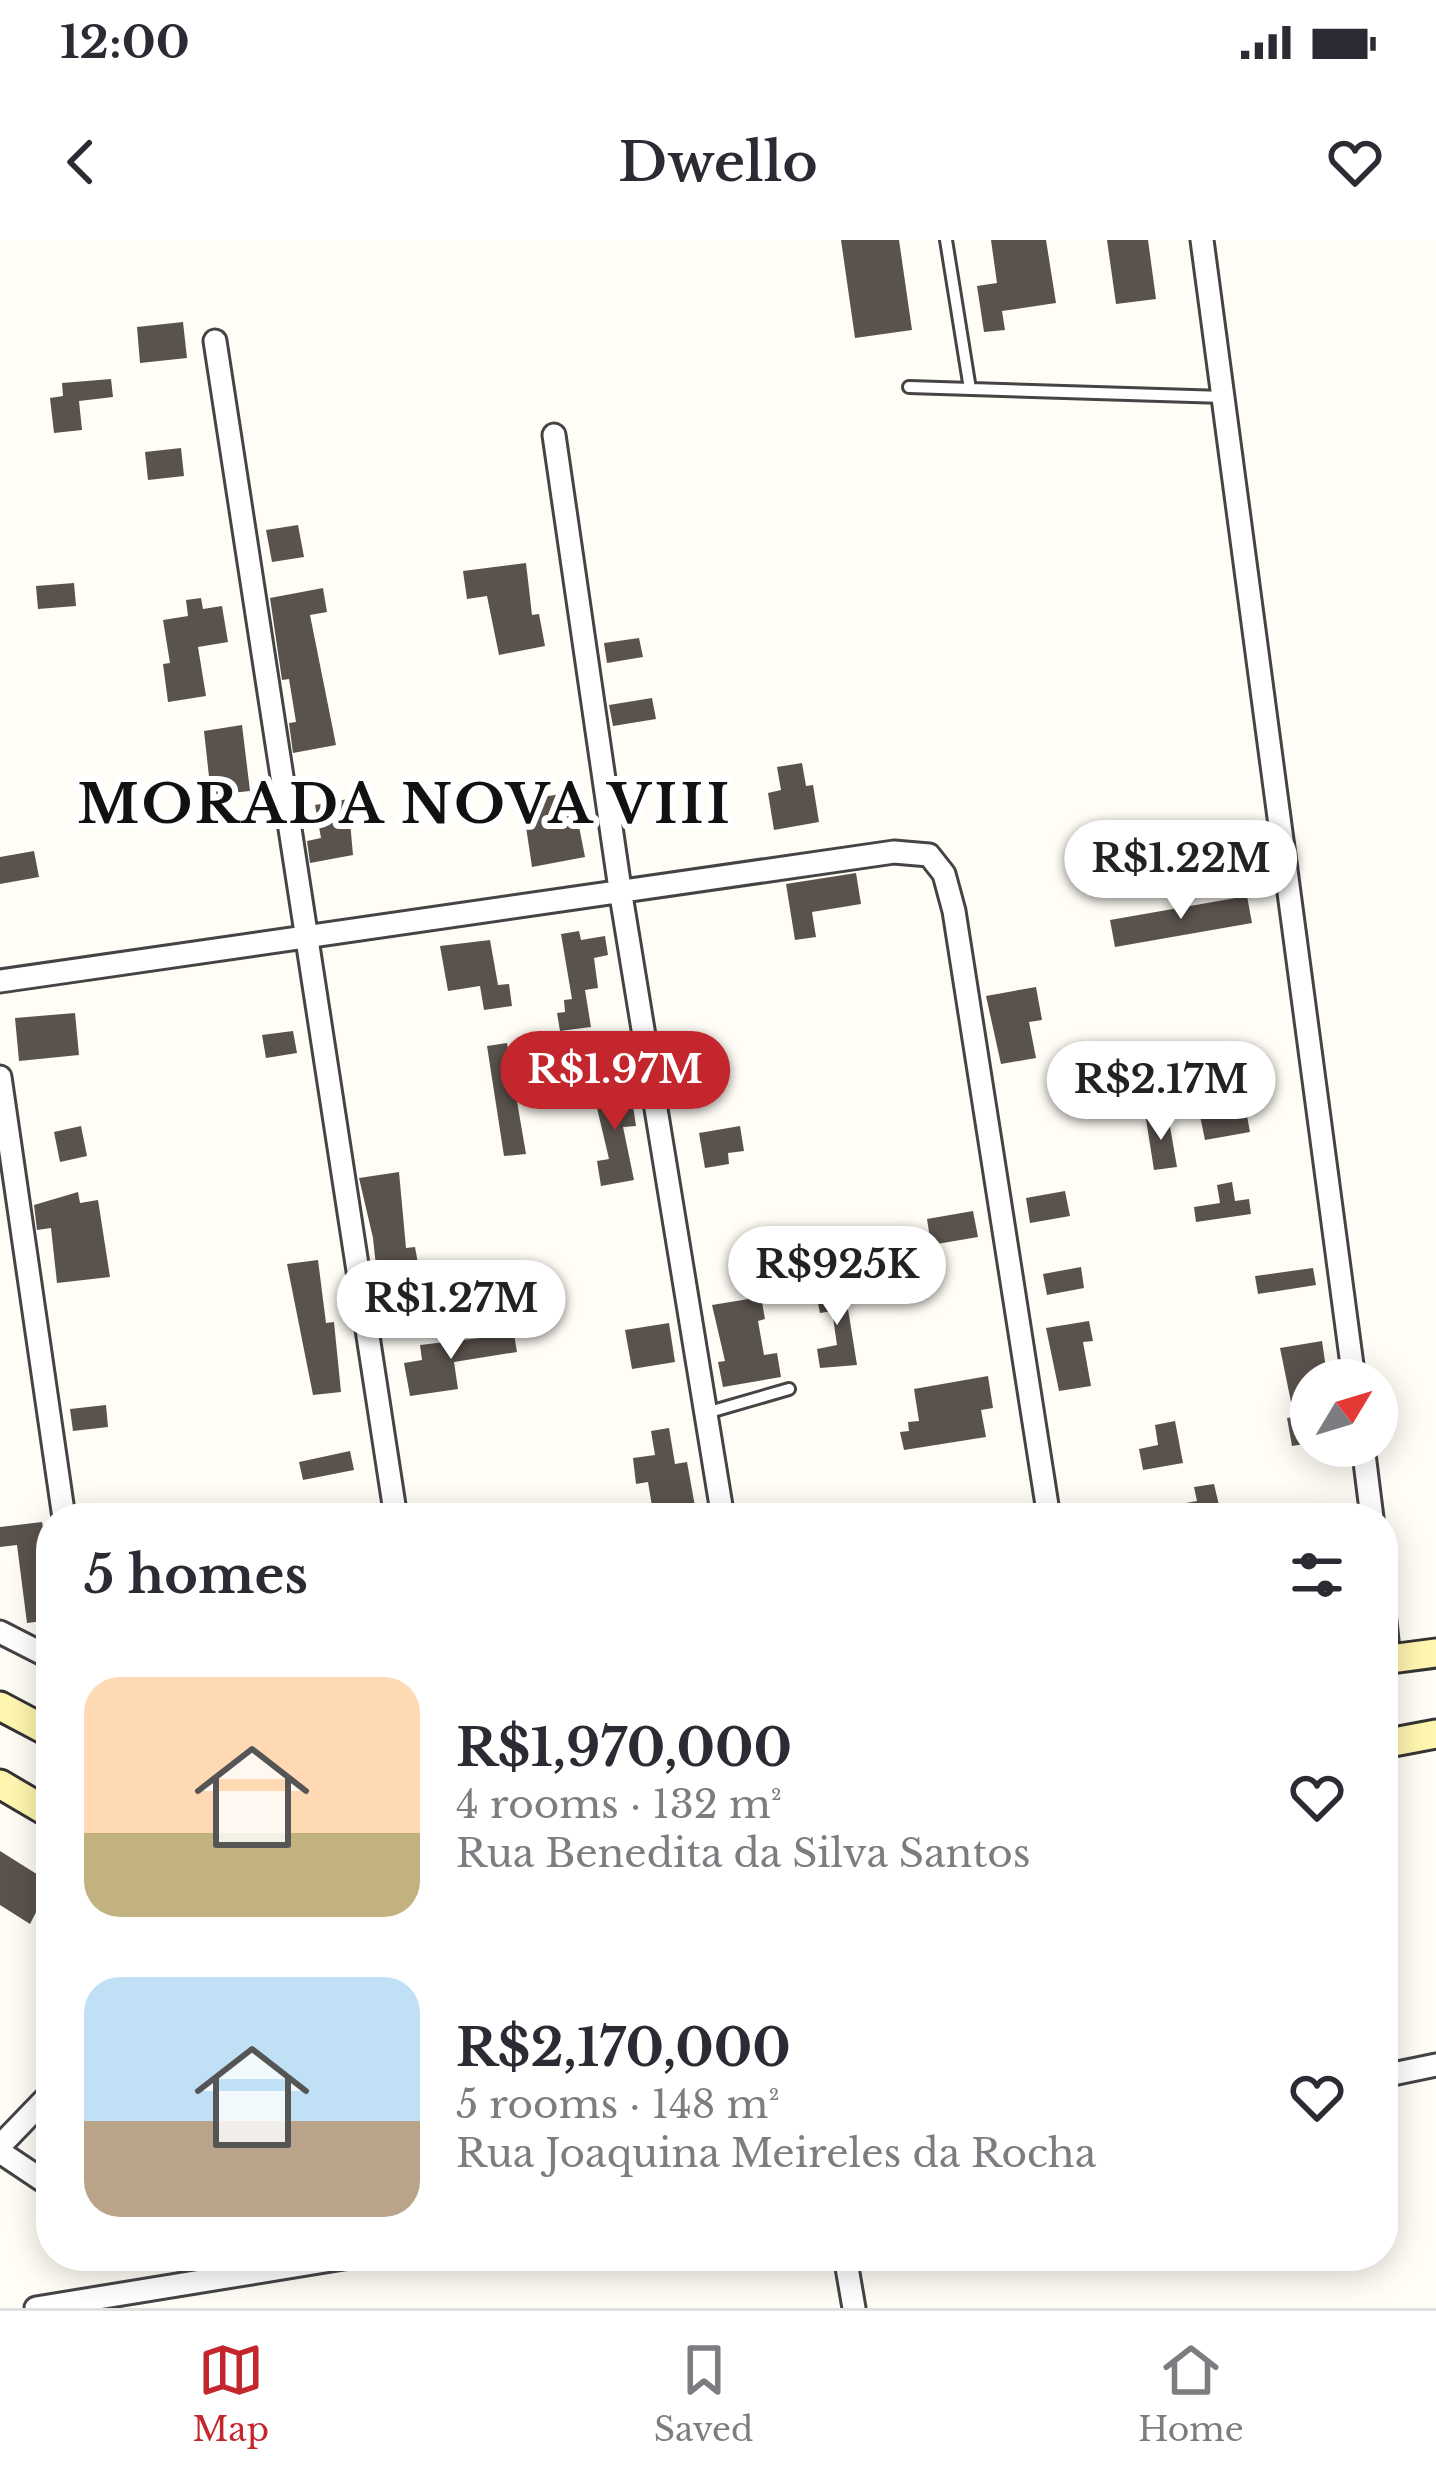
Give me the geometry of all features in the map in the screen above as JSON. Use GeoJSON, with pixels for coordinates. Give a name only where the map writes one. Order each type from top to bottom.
{"type":"FeatureCollection","features":[{"type":"Feature","properties":{"kind":"street"},"geometry":{"type":"LineString","coordinates":[[1202,240],[1227,397],[1351,1359]]}},
{"type":"Feature","properties":{"kind":"street"},"geometry":{"type":"LineString","coordinates":[[214,341],[310,936],[394,1503]]}},
{"type":"Feature","properties":{"kind":"street"},"geometry":{"type":"LineString","coordinates":[[554,435],[620,889],[721,1503]]}},
{"type":"Feature","properties":{"kind":"street"},"geometry":{"type":"LineString","coordinates":[[0,981],[894,852],[917,851],[934,859],[944,874],[954,910],[1047,1503]]}},
{"type":"Feature","properties":{"kind":"street"},"geometry":{"type":"LineString","coordinates":[[0,1077],[62,1503]]}},
{"type":"Feature","properties":{"kind":"street"},"geometry":{"type":"LineString","coordinates":[[1366,1467],[1370,1503]]}},
{"type":"Feature","properties":{"kind":"street"},"geometry":{"type":"LineString","coordinates":[[0,1632],[36,1650]]}},
{"type":"Feature","properties":{"kind":"street"},"geometry":{"type":"LineString","coordinates":[[1398,1658],[1436,1653]]}},
{"type":"Feature","properties":{"kind":"street"},"geometry":{"type":"LineString","coordinates":[[0,1706],[36,1725]]}},
{"type":"Feature","properties":{"kind":"street"},"geometry":{"type":"LineString","coordinates":[[1398,1741],[1436,1735]]}},
{"type":"Feature","properties":{"kind":"street"},"geometry":{"type":"LineString","coordinates":[[0,1784],[36,1805]]}},
{"type":"Feature","properties":{"kind":"street"},"geometry":{"type":"LineString","coordinates":[[1398,2073],[1436,2066]]}},
{"type":"Feature","properties":{"kind":"street"},"geometry":{"type":"LineString","coordinates":[[36,2109],[0,2149],[36,2175]]}},
{"type":"Feature","properties":{"kind":"street"},"geometry":{"type":"LineString","coordinates":[[264,2271],[268,2272]]}},
{"type":"Feature","properties":{"kind":"street"},"geometry":{"type":"LineString","coordinates":[[36,2308],[274,2271]]}},
{"type":"Feature","properties":{"kind":"street"},"geometry":{"type":"LineString","coordinates":[[848,2271],[854,2308]]}},
{"type":"Feature","properties":{"kind":"lane"},"geometry":{"type":"LineString","coordinates":[[946,240],[970,389]]}},
{"type":"Feature","properties":{"kind":"lane"},"geometry":{"type":"LineString","coordinates":[[909,387],[1227,397]]}},
{"type":"Feature","properties":{"kind":"lane"},"geometry":{"type":"LineString","coordinates":[[706,1413],[789,1389]]}},
{"type":"Feature","properties":{"kind":"building"},"geometry":{"type":"Polygon","coordinates":[[[841,240],[899,240],[912,330],[855,338],[841,240]]]}},
{"type":"Feature","properties":{"kind":"building"},"geometry":{"type":"Polygon","coordinates":[[[991,240],[1046,240],[1056,303],[1002,311],[1005,330],[984,332],[977,286],[997,283],[991,240]]]}},
{"type":"Feature","properties":{"kind":"building"},"geometry":{"type":"Polygon","coordinates":[[[1107,240],[1148,240],[1156,299],[1116,304],[1107,240]]]}},
{"type":"Feature","properties":{"kind":"building"},"geometry":{"type":"Polygon","coordinates":[[[183,322],[187,358],[140,363],[137,327],[183,322]]]}},
{"type":"Feature","properties":{"kind":"building"},"geometry":{"type":"Polygon","coordinates":[[[111,379],[113,397],[79,401],[82,430],[54,433],[50,398],[63,396],[62,383],[111,379]]]}},
{"type":"Feature","properties":{"kind":"building"},"geometry":{"type":"Polygon","coordinates":[[[181,448],[184,476],[148,480],[145,452],[181,448]]]}},
{"type":"Feature","properties":{"kind":"building"},"geometry":{"type":"Polygon","coordinates":[[[298,525],[304,557],[272,562],[266,530],[298,525]]]}},
{"type":"Feature","properties":{"kind":"building"},"geometry":{"type":"Polygon","coordinates":[[[526,563],[532,615],[539,614],[545,646],[499,655],[487,596],[467,599],[463,571],[526,563]]]}},
{"type":"Feature","properties":{"kind":"building"},"geometry":{"type":"Polygon","coordinates":[[[74,583],[76,606],[38,609],[36,586],[74,583]]]}},
{"type":"Feature","properties":{"kind":"building"},"geometry":{"type":"Polygon","coordinates":[[[323,588],[327,612],[310,615],[336,745],[293,753],[289,723],[296,722],[289,679],[282,680],[270,598],[323,588]]]}},
{"type":"Feature","properties":{"kind":"building"},"geometry":{"type":"Polygon","coordinates":[[[201,598],[203,609],[222,606],[228,642],[198,647],[206,696],[168,702],[163,664],[170,663],[163,620],[188,616],[186,600],[201,598]]]}},
{"type":"Feature","properties":{"kind":"building"},"geometry":{"type":"Polygon","coordinates":[[[639,638],[643,657],[607,663],[604,643],[639,638]]]}},
{"type":"Feature","properties":{"kind":"building"},"geometry":{"type":"Polygon","coordinates":[[[652,698],[656,719],[613,726],[609,705],[652,698]]]}},
{"type":"Feature","properties":{"kind":"building"},"geometry":{"type":"Polygon","coordinates":[[[242,725],[250,791],[211,795],[204,731],[242,725]]]}},
{"type":"Feature","properties":{"kind":"building"},"geometry":{"type":"Polygon","coordinates":[[[802,763],[806,786],[813,785],[819,822],[774,830],[768,793],[781,790],[777,767],[802,763]]]}},
{"type":"Feature","properties":{"kind":"building"},"geometry":{"type":"Polygon","coordinates":[[[581,791],[585,815],[577,816],[585,857],[532,867],[522,800],[581,791]]]}},
{"type":"Feature","properties":{"kind":"building"},"geometry":{"type":"Polygon","coordinates":[[[348,799],[353,855],[310,863],[307,841],[321,838],[315,805],[348,799]]]}},
{"type":"Feature","properties":{"kind":"building"},"geometry":{"type":"Polygon","coordinates":[[[34,851],[39,877],[0,884],[0,857],[34,851]]]}},
{"type":"Feature","properties":{"kind":"building"},"geometry":{"type":"Polygon","coordinates":[[[856,873],[861,904],[812,912],[816,937],[795,940],[786,884],[856,873]]]}},
{"type":"Feature","properties":{"kind":"building"},"geometry":{"type":"Polygon","coordinates":[[[1247,896],[1252,923],[1115,947],[1110,920],[1247,896]]]}},
{"type":"Feature","properties":{"kind":"building"},"geometry":{"type":"Polygon","coordinates":[[[579,931],[581,940],[605,936],[608,955],[594,958],[598,988],[585,990],[591,1027],[560,1031],[557,1013],[565,1012],[564,1000],[572,999],[561,934],[579,931]]]}},
{"type":"Feature","properties":{"kind":"building"},"geometry":{"type":"Polygon","coordinates":[[[490,940],[498,985],[509,984],[512,1006],[484,1010],[480,986],[448,991],[440,946],[490,940]]]}},
{"type":"Feature","properties":{"kind":"building"},"geometry":{"type":"Polygon","coordinates":[[[1036,987],[1042,1020],[1029,1022],[1036,1058],[1001,1064],[986,996],[1036,987]]]}},
{"type":"Feature","properties":{"kind":"building"},"geometry":{"type":"Polygon","coordinates":[[[75,1013],[79,1055],[19,1061],[15,1018],[75,1013]]]}},
{"type":"Feature","properties":{"kind":"building"},"geometry":{"type":"Polygon","coordinates":[[[293,1031],[297,1053],[266,1058],[262,1035],[293,1031]]]}},
{"type":"Feature","properties":{"kind":"building"},"geometry":{"type":"Polygon","coordinates":[[[703,1034],[708,1064],[669,1070],[664,1040],[703,1034]]]}},
{"type":"Feature","properties":{"kind":"building"},"geometry":{"type":"Polygon","coordinates":[[[507,1043],[526,1154],[504,1156],[487,1046],[507,1043]]]}},
{"type":"Feature","properties":{"kind":"building"},"geometry":{"type":"Polygon","coordinates":[[[1217,1078],[1222,1110],[1245,1105],[1250,1132],[1205,1140],[1193,1082],[1217,1078]]]}},
{"type":"Feature","properties":{"kind":"building"},"geometry":{"type":"Polygon","coordinates":[[[630,1086],[636,1126],[623,1127],[634,1180],[601,1186],[597,1161],[609,1159],[593,1091],[630,1086]]]}},
{"type":"Feature","properties":{"kind":"building"},"geometry":{"type":"Polygon","coordinates":[[[1168,1115],[1177,1167],[1154,1170],[1146,1119],[1168,1115]]]}},
{"type":"Feature","properties":{"kind":"building"},"geometry":{"type":"Polygon","coordinates":[[[81,1126],[87,1156],[60,1162],[54,1132],[81,1126]]]}},
{"type":"Feature","properties":{"kind":"building"},"geometry":{"type":"Polygon","coordinates":[[[740,1126],[744,1151],[728,1153],[729,1164],[705,1168],[699,1133],[740,1126]]]}},
{"type":"Feature","properties":{"kind":"building"},"geometry":{"type":"Polygon","coordinates":[[[399,1172],[406,1248],[415,1247],[419,1269],[402,1270],[408,1310],[428,1307],[430,1325],[383,1332],[373,1238],[359,1178],[399,1172]]]}},
{"type":"Feature","properties":{"kind":"building"},"geometry":{"type":"Polygon","coordinates":[[[1232,1182],[1235,1201],[1249,1199],[1251,1214],[1196,1222],[1194,1207],[1220,1203],[1217,1185],[1232,1182]]]}},
{"type":"Feature","properties":{"kind":"building"},"geometry":{"type":"Polygon","coordinates":[[[1065,1191],[1070,1216],[1030,1223],[1026,1198],[1065,1191]]]}},
{"type":"Feature","properties":{"kind":"building"},"geometry":{"type":"Polygon","coordinates":[[[78,1192],[80,1203],[98,1200],[110,1277],[57,1283],[51,1228],[37,1230],[34,1205],[78,1192]]]}},
{"type":"Feature","properties":{"kind":"building"},"geometry":{"type":"Polygon","coordinates":[[[973,1211],[978,1237],[931,1245],[927,1219],[973,1211]]]}},
{"type":"Feature","properties":{"kind":"building"},"geometry":{"type":"Polygon","coordinates":[[[318,1260],[326,1323],[334,1322],[341,1392],[313,1395],[287,1264],[318,1260]]]}},
{"type":"Feature","properties":{"kind":"building"},"geometry":{"type":"Polygon","coordinates":[[[1081,1267],[1084,1288],[1047,1295],[1043,1274],[1081,1267]]]}},
{"type":"Feature","properties":{"kind":"building"},"geometry":{"type":"Polygon","coordinates":[[[1313,1268],[1316,1285],[1258,1294],[1255,1276],[1313,1268]]]}},
{"type":"Feature","properties":{"kind":"building"},"geometry":{"type":"Polygon","coordinates":[[[844,1284],[857,1365],[820,1368],[817,1349],[837,1345],[832,1311],[820,1313],[815,1288],[844,1284]]]}},
{"type":"Feature","properties":{"kind":"building"},"geometry":{"type":"Polygon","coordinates":[[[761,1297],[765,1319],[758,1321],[764,1355],[777,1353],[781,1377],[723,1387],[718,1362],[725,1361],[712,1305],[761,1297]]]}},
{"type":"Feature","properties":{"kind":"building"},"geometry":{"type":"Polygon","coordinates":[[[1089,1321],[1093,1341],[1083,1342],[1091,1386],[1059,1391],[1046,1328],[1089,1321]]]}},
{"type":"Feature","properties":{"kind":"building"},"geometry":{"type":"Polygon","coordinates":[[[669,1323],[675,1362],[632,1369],[625,1330],[669,1323]]]}},
{"type":"Feature","properties":{"kind":"building"},"geometry":{"type":"Polygon","coordinates":[[[514,1334],[517,1352],[454,1362],[458,1389],[410,1396],[404,1363],[422,1360],[420,1345],[514,1334]]]}},
{"type":"Feature","properties":{"kind":"building"},"geometry":{"type":"Polygon","coordinates":[[[1322,1341],[1325,1359],[1290,1359],[1290,1397],[1280,1348],[1322,1341]]]}},
{"type":"Feature","properties":{"kind":"building"},"geometry":{"type":"Polygon","coordinates":[[[988,1376],[993,1408],[981,1410],[986,1437],[904,1450],[900,1432],[909,1431],[908,1422],[919,1421],[914,1389],[988,1376]]]}},
{"type":"Feature","properties":{"kind":"building"},"geometry":{"type":"Polygon","coordinates":[[[106,1405],[108,1427],[73,1431],[70,1409],[106,1405]]]}},
{"type":"Feature","properties":{"kind":"building"},"geometry":{"type":"Polygon","coordinates":[[[1175,1421],[1183,1463],[1143,1470],[1139,1449],[1158,1445],[1155,1425],[1175,1421]]]}},
{"type":"Feature","properties":{"kind":"building"},"geometry":{"type":"Polygon","coordinates":[[[669,1428],[675,1464],[687,1462],[694,1503],[652,1503],[648,1482],[636,1484],[633,1458],[655,1455],[651,1431],[669,1428]]]}},
{"type":"Feature","properties":{"kind":"building"},"geometry":{"type":"Polygon","coordinates":[[[350,1451],[354,1470],[303,1480],[299,1462],[350,1451]]]}},
{"type":"Feature","properties":{"kind":"building"},"geometry":{"type":"Polygon","coordinates":[[[1214,1484],[1218,1503],[1186,1503],[1197,1501],[1194,1487],[1214,1484]]]}},
{"type":"Feature","properties":{"kind":"building"},"geometry":{"type":"Polygon","coordinates":[[[36,1523],[36,1622],[27,1623],[17,1545],[0,1547],[0,1527],[36,1523]]]}},
{"type":"Feature","properties":{"kind":"building"},"geometry":{"type":"Polygon","coordinates":[[[0,1851],[36,1874],[36,1912],[30,1924],[0,1905],[0,1851]]]}},
{"type":"Feature","properties":{"kind":"district","name":"MORADA NOVA VIII"},"geometry":{"type":"Point","coordinates":[405,804]}}]}
